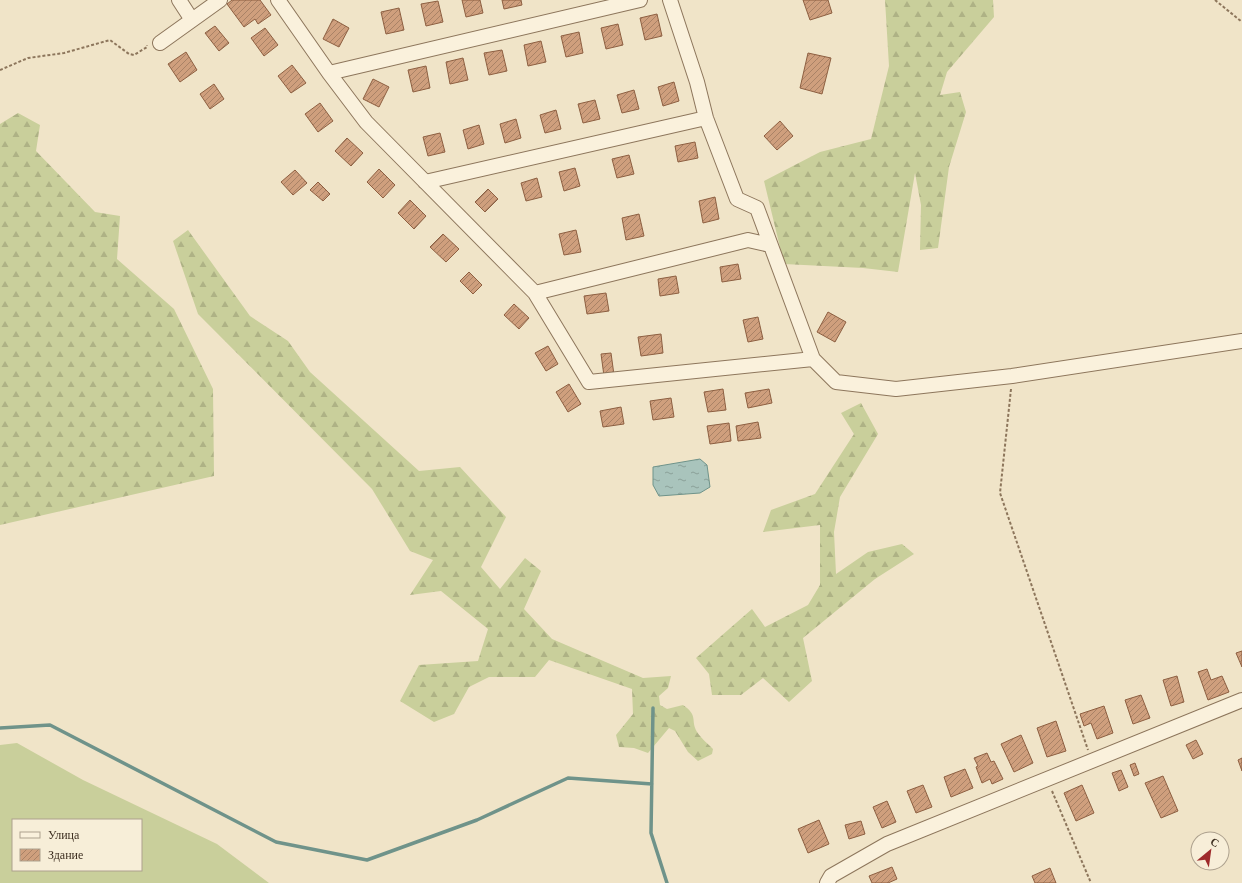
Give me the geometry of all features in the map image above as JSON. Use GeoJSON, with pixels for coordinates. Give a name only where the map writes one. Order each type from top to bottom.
{"type":"FeatureCollection","features":[{"type":"Feature","properties":{"kind":"street"},"geometry":{"type":"LineString","coordinates":[[179,0],[192,20]]}},
{"type":"Feature","properties":{"kind":"street"},"geometry":{"type":"LineString","coordinates":[[154,41],[192,20],[220,0]]}},
{"type":"Feature","properties":{"kind":"street"},"geometry":{"type":"LineString","coordinates":[[278,0],[329,73],[366,122],[535,293],[590,382],[813,360]]}},
{"type":"Feature","properties":{"kind":"street"},"geometry":{"type":"LineString","coordinates":[[329,73],[640,0]]}},
{"type":"Feature","properties":{"kind":"street"},"geometry":{"type":"LineString","coordinates":[[670,0],[697,82],[706,118],[736,199],[757,208],[813,360],[836,382],[896,389],[1012,376],[1242,341]]}},
{"type":"Feature","properties":{"kind":"street"},"geometry":{"type":"LineString","coordinates":[[425,182],[706,118]]}},
{"type":"Feature","properties":{"kind":"street"},"geometry":{"type":"LineString","coordinates":[[535,293],[748,240],[770,245]]}},
{"type":"Feature","properties":{"kind":"street"},"geometry":{"type":"LineString","coordinates":[[828,883],[831,876],[887,844],[1242,700]]}},
{"type":"Feature","properties":{"kind":"path"},"geometry":{"type":"LineString","coordinates":[[1215,0],[1242,22]]}},
{"type":"Feature","properties":{"kind":"path"},"geometry":{"type":"LineString","coordinates":[[0,70],[28,58],[64,53],[110,40],[128,54],[134,55],[154,41]]}},
{"type":"Feature","properties":{"kind":"path"},"geometry":{"type":"LineString","coordinates":[[1012,376],[1000,493],[1092,761]]}},
{"type":"Feature","properties":{"kind":"path"},"geometry":{"type":"LineString","coordinates":[[1047,779],[1091,883]]}},
{"type":"Feature","properties":{"kind":"green space"},"geometry":{"type":"Polygon","coordinates":[[[885,0],[993,0],[994,17],[947,72],[940,95],[960,92],[966,112],[949,167],[938,248],[920,250],[921,205],[915,173],[898,272],[863,268],[784,264],[764,181],[820,152],[871,139],[889,66],[885,0]]]}},
{"type":"Feature","properties":{"kind":"green space"},"geometry":{"type":"Polygon","coordinates":[[[18,113],[40,125],[36,151],[95,212],[120,216],[117,259],[174,309],[213,389],[214,476],[0,525],[0,124],[18,113]]]}},
{"type":"Feature","properties":{"kind":"green space"},"geometry":{"type":"Polygon","coordinates":[[[188,230],[250,316],[288,341],[310,372],[419,471],[460,467],[506,517],[481,567],[500,589],[525,558],[541,571],[524,609],[552,639],[643,678],[671,676],[668,688],[659,696],[660,705],[667,709],[683,705],[688,709],[693,715],[697,732],[713,749],[712,754],[698,761],[688,752],[675,731],[669,728],[648,753],[634,748],[619,747],[616,735],[633,714],[632,689],[549,660],[535,677],[489,677],[469,687],[454,714],[434,722],[400,701],[419,665],[478,661],[488,629],[441,591],[410,595],[433,560],[410,551],[372,489],[198,314],[173,241],[188,230]]]}},
{"type":"Feature","properties":{"kind":"green space"},"geometry":{"type":"Polygon","coordinates":[[[861,403],[878,434],[840,497],[834,532],[836,574],[868,552],[902,544],[914,554],[875,579],[803,638],[812,681],[789,702],[763,678],[741,695],[712,695],[709,674],[696,658],[752,609],[765,627],[808,605],[820,585],[820,525],[763,532],[771,510],[815,494],[854,434],[841,413],[861,403]]]}},
{"type":"Feature","properties":{"kind":"green space"},"geometry":{"type":"Polygon","coordinates":[[[17,743],[83,780],[217,844],[269,883],[0,883],[0,745],[17,743]]]}},
{"type":"Feature","properties":{"kind":"water"},"geometry":{"type":"Polygon","coordinates":[[[700,459],[707,465],[710,487],[700,493],[659,496],[653,485],[653,467],[700,459]]]}},
{"type":"Feature","properties":{"kind":"building"},"geometry":{"type":"Polygon","coordinates":[[[232,0],[260,0],[271,15],[258,24],[255,19],[244,27],[227,4],[232,0]]]}},
{"type":"Feature","properties":{"kind":"building"},"geometry":{"type":"Polygon","coordinates":[[[462,0],[480,0],[483,13],[466,17],[462,0]]]}},
{"type":"Feature","properties":{"kind":"building"},"geometry":{"type":"Polygon","coordinates":[[[502,0],[521,0],[522,5],[504,9],[502,0]]]}},
{"type":"Feature","properties":{"kind":"building"},"geometry":{"type":"Polygon","coordinates":[[[803,0],[828,0],[832,13],[810,20],[803,0]]]}},
{"type":"Feature","properties":{"kind":"building"},"geometry":{"type":"Polygon","coordinates":[[[438,1],[443,22],[426,26],[421,4],[438,1]]]}},
{"type":"Feature","properties":{"kind":"building"},"geometry":{"type":"Polygon","coordinates":[[[399,8],[404,30],[386,34],[381,12],[399,8]]]}},
{"type":"Feature","properties":{"kind":"building"},"geometry":{"type":"Polygon","coordinates":[[[657,14],[662,36],[645,40],[640,18],[657,14]]]}},
{"type":"Feature","properties":{"kind":"building"},"geometry":{"type":"Polygon","coordinates":[[[333,19],[349,28],[339,47],[323,39],[333,19]]]}},
{"type":"Feature","properties":{"kind":"building"},"geometry":{"type":"Polygon","coordinates":[[[618,24],[623,45],[606,49],[601,28],[618,24]]]}},
{"type":"Feature","properties":{"kind":"building"},"geometry":{"type":"Polygon","coordinates":[[[215,26],[229,43],[219,51],[205,33],[215,26]]]}},
{"type":"Feature","properties":{"kind":"building"},"geometry":{"type":"Polygon","coordinates":[[[265,28],[278,45],[264,56],[251,38],[265,28]]]}},
{"type":"Feature","properties":{"kind":"building"},"geometry":{"type":"Polygon","coordinates":[[[579,32],[583,53],[566,57],[561,36],[579,32]]]}},
{"type":"Feature","properties":{"kind":"building"},"geometry":{"type":"Polygon","coordinates":[[[541,41],[546,62],[528,66],[524,45],[541,41]]]}},
{"type":"Feature","properties":{"kind":"building"},"geometry":{"type":"Polygon","coordinates":[[[502,50],[507,71],[489,75],[484,53],[502,50]]]}},
{"type":"Feature","properties":{"kind":"building"},"geometry":{"type":"Polygon","coordinates":[[[186,52],[197,70],[180,82],[168,64],[186,52]]]}},
{"type":"Feature","properties":{"kind":"building"},"geometry":{"type":"Polygon","coordinates":[[[808,53],[831,58],[822,94],[800,88],[808,53]]]}},
{"type":"Feature","properties":{"kind":"building"},"geometry":{"type":"Polygon","coordinates":[[[463,58],[468,80],[450,84],[446,62],[463,58]]]}},
{"type":"Feature","properties":{"kind":"building"},"geometry":{"type":"Polygon","coordinates":[[[292,65],[306,83],[291,93],[278,76],[292,65]]]}},
{"type":"Feature","properties":{"kind":"building"},"geometry":{"type":"Polygon","coordinates":[[[426,66],[430,88],[413,92],[408,70],[426,66]]]}},
{"type":"Feature","properties":{"kind":"building"},"geometry":{"type":"Polygon","coordinates":[[[373,79],[389,87],[379,107],[363,99],[373,79]]]}},
{"type":"Feature","properties":{"kind":"building"},"geometry":{"type":"Polygon","coordinates":[[[674,82],[679,101],[663,106],[658,87],[674,82]]]}},
{"type":"Feature","properties":{"kind":"building"},"geometry":{"type":"Polygon","coordinates":[[[214,84],[224,99],[210,109],[200,94],[214,84]]]}},
{"type":"Feature","properties":{"kind":"building"},"geometry":{"type":"Polygon","coordinates":[[[634,90],[639,109],[622,113],[617,95],[634,90]]]}},
{"type":"Feature","properties":{"kind":"building"},"geometry":{"type":"Polygon","coordinates":[[[595,100],[600,119],[583,123],[578,104],[595,100]]]}},
{"type":"Feature","properties":{"kind":"building"},"geometry":{"type":"Polygon","coordinates":[[[320,103],[333,121],[318,132],[305,114],[320,103]]]}},
{"type":"Feature","properties":{"kind":"building"},"geometry":{"type":"Polygon","coordinates":[[[556,110],[561,129],[545,133],[540,115],[556,110]]]}},
{"type":"Feature","properties":{"kind":"building"},"geometry":{"type":"Polygon","coordinates":[[[516,119],[521,138],[505,143],[500,124],[516,119]]]}},
{"type":"Feature","properties":{"kind":"building"},"geometry":{"type":"Polygon","coordinates":[[[780,121],[793,136],[777,150],[764,136],[780,121]]]}},
{"type":"Feature","properties":{"kind":"building"},"geometry":{"type":"Polygon","coordinates":[[[479,125],[484,144],[468,149],[463,130],[479,125]]]}},
{"type":"Feature","properties":{"kind":"building"},"geometry":{"type":"Polygon","coordinates":[[[440,133],[445,152],[428,156],[423,137],[440,133]]]}},
{"type":"Feature","properties":{"kind":"building"},"geometry":{"type":"Polygon","coordinates":[[[347,138],[363,153],[351,166],[335,151],[347,138]]]}},
{"type":"Feature","properties":{"kind":"building"},"geometry":{"type":"Polygon","coordinates":[[[695,142],[698,158],[678,162],[675,146],[695,142]]]}},
{"type":"Feature","properties":{"kind":"building"},"geometry":{"type":"Polygon","coordinates":[[[629,155],[634,174],[617,178],[612,159],[629,155]]]}},
{"type":"Feature","properties":{"kind":"building"},"geometry":{"type":"Polygon","coordinates":[[[575,168],[580,186],[564,191],[559,172],[575,168]]]}},
{"type":"Feature","properties":{"kind":"building"},"geometry":{"type":"Polygon","coordinates":[[[379,169],[395,185],[383,198],[367,182],[379,169]]]}},
{"type":"Feature","properties":{"kind":"building"},"geometry":{"type":"Polygon","coordinates":[[[295,170],[307,183],[293,195],[281,182],[295,170]]]}},
{"type":"Feature","properties":{"kind":"building"},"geometry":{"type":"Polygon","coordinates":[[[537,178],[542,197],[526,201],[521,183],[537,178]]]}},
{"type":"Feature","properties":{"kind":"building"},"geometry":{"type":"Polygon","coordinates":[[[318,182],[330,194],[323,201],[310,190],[318,182]]]}},
{"type":"Feature","properties":{"kind":"building"},"geometry":{"type":"Polygon","coordinates":[[[488,189],[498,199],[485,212],[475,202],[488,189]]]}},
{"type":"Feature","properties":{"kind":"building"},"geometry":{"type":"Polygon","coordinates":[[[715,197],[719,219],[703,223],[699,201],[715,197]]]}},
{"type":"Feature","properties":{"kind":"building"},"geometry":{"type":"Polygon","coordinates":[[[410,200],[426,216],[414,229],[398,213],[410,200]]]}},
{"type":"Feature","properties":{"kind":"building"},"geometry":{"type":"Polygon","coordinates":[[[639,214],[644,236],[626,240],[622,218],[639,214]]]}},
{"type":"Feature","properties":{"kind":"building"},"geometry":{"type":"Polygon","coordinates":[[[576,230],[581,252],[564,255],[559,234],[576,230]]]}},
{"type":"Feature","properties":{"kind":"building"},"geometry":{"type":"Polygon","coordinates":[[[443,234],[459,249],[446,262],[430,247],[443,234]]]}},
{"type":"Feature","properties":{"kind":"building"},"geometry":{"type":"Polygon","coordinates":[[[738,264],[741,279],[722,282],[720,267],[738,264]]]}},
{"type":"Feature","properties":{"kind":"building"},"geometry":{"type":"Polygon","coordinates":[[[469,272],[482,285],[473,294],[460,281],[469,272]]]}},
{"type":"Feature","properties":{"kind":"building"},"geometry":{"type":"Polygon","coordinates":[[[676,276],[679,293],[660,296],[658,279],[676,276]]]}},
{"type":"Feature","properties":{"kind":"building"},"geometry":{"type":"Polygon","coordinates":[[[606,293],[609,311],[587,314],[584,296],[606,293]]]}},
{"type":"Feature","properties":{"kind":"building"},"geometry":{"type":"Polygon","coordinates":[[[514,304],[529,318],[519,329],[504,315],[514,304]]]}},
{"type":"Feature","properties":{"kind":"building"},"geometry":{"type":"Polygon","coordinates":[[[828,312],[846,322],[835,342],[817,332],[828,312]]]}},
{"type":"Feature","properties":{"kind":"building"},"geometry":{"type":"Polygon","coordinates":[[[758,317],[763,339],[748,342],[743,320],[758,317]]]}},
{"type":"Feature","properties":{"kind":"building"},"geometry":{"type":"Polygon","coordinates":[[[661,334],[663,353],[641,356],[638,337],[661,334]]]}},
{"type":"Feature","properties":{"kind":"building"},"geometry":{"type":"Polygon","coordinates":[[[548,346],[558,364],[546,371],[535,353],[548,346]]]}},
{"type":"Feature","properties":{"kind":"building"},"geometry":{"type":"Polygon","coordinates":[[[611,353],[614,375],[604,376],[601,354],[611,353]]]}},
{"type":"Feature","properties":{"kind":"building"},"geometry":{"type":"Polygon","coordinates":[[[569,384],[581,404],[568,412],[556,392],[569,384]]]}},
{"type":"Feature","properties":{"kind":"building"},"geometry":{"type":"Polygon","coordinates":[[[723,389],[726,410],[708,412],[704,392],[723,389]]]}},
{"type":"Feature","properties":{"kind":"building"},"geometry":{"type":"Polygon","coordinates":[[[769,389],[772,403],[748,408],[745,393],[769,389]]]}},
{"type":"Feature","properties":{"kind":"building"},"geometry":{"type":"Polygon","coordinates":[[[671,398],[674,417],[653,420],[650,401],[671,398]]]}},
{"type":"Feature","properties":{"kind":"building"},"geometry":{"type":"Polygon","coordinates":[[[621,407],[624,424],[603,427],[600,411],[621,407]]]}},
{"type":"Feature","properties":{"kind":"building"},"geometry":{"type":"Polygon","coordinates":[[[758,422],[761,438],[738,441],[736,426],[758,422]]]}},
{"type":"Feature","properties":{"kind":"building"},"geometry":{"type":"Polygon","coordinates":[[[729,423],[731,441],[710,444],[707,426],[729,423]]]}},
{"type":"Feature","properties":{"kind":"building"},"geometry":{"type":"Polygon","coordinates":[[[1242,651],[1242,667],[1236,653],[1242,651]]]}},
{"type":"Feature","properties":{"kind":"building"},"geometry":{"type":"Polygon","coordinates":[[[1207,669],[1211,680],[1222,676],[1229,692],[1208,700],[1198,672],[1207,669]]]}},
{"type":"Feature","properties":{"kind":"building"},"geometry":{"type":"Polygon","coordinates":[[[1177,676],[1184,702],[1171,706],[1163,680],[1177,676]]]}},
{"type":"Feature","properties":{"kind":"building"},"geometry":{"type":"Polygon","coordinates":[[[1141,695],[1150,718],[1133,724],[1125,700],[1141,695]]]}},
{"type":"Feature","properties":{"kind":"building"},"geometry":{"type":"Polygon","coordinates":[[[1104,706],[1113,733],[1097,739],[1091,723],[1084,726],[1080,714],[1104,706]]]}},
{"type":"Feature","properties":{"kind":"building"},"geometry":{"type":"Polygon","coordinates":[[[1056,721],[1066,751],[1047,757],[1037,728],[1056,721]]]}},
{"type":"Feature","properties":{"kind":"building"},"geometry":{"type":"Polygon","coordinates":[[[1021,735],[1033,763],[1014,772],[1001,744],[1021,735]]]}},
{"type":"Feature","properties":{"kind":"building"},"geometry":{"type":"Polygon","coordinates":[[[1196,740],[1203,754],[1193,759],[1186,745],[1196,740]]]}},
{"type":"Feature","properties":{"kind":"building"},"geometry":{"type":"Polygon","coordinates":[[[987,753],[991,762],[994,761],[1003,779],[992,784],[990,779],[982,783],[976,767],[978,766],[974,758],[987,753]]]}},
{"type":"Feature","properties":{"kind":"building"},"geometry":{"type":"Polygon","coordinates":[[[1242,758],[1242,771],[1238,760],[1242,758]]]}},
{"type":"Feature","properties":{"kind":"building"},"geometry":{"type":"Polygon","coordinates":[[[1135,763],[1139,774],[1134,776],[1130,765],[1135,763]]]}},
{"type":"Feature","properties":{"kind":"building"},"geometry":{"type":"Polygon","coordinates":[[[965,769],[973,788],[951,797],[944,777],[965,769]]]}},
{"type":"Feature","properties":{"kind":"building"},"geometry":{"type":"Polygon","coordinates":[[[1121,770],[1128,787],[1119,791],[1112,773],[1121,770]]]}},
{"type":"Feature","properties":{"kind":"building"},"geometry":{"type":"Polygon","coordinates":[[[1163,776],[1178,811],[1161,818],[1145,783],[1163,776]]]}},
{"type":"Feature","properties":{"kind":"building"},"geometry":{"type":"Polygon","coordinates":[[[923,785],[932,807],[916,813],[907,791],[923,785]]]}},
{"type":"Feature","properties":{"kind":"building"},"geometry":{"type":"Polygon","coordinates":[[[1082,785],[1094,813],[1076,821],[1064,793],[1082,785]]]}},
{"type":"Feature","properties":{"kind":"building"},"geometry":{"type":"Polygon","coordinates":[[[887,801],[896,822],[882,828],[873,807],[887,801]]]}},
{"type":"Feature","properties":{"kind":"building"},"geometry":{"type":"Polygon","coordinates":[[[819,820],[829,844],[808,853],[798,829],[819,820]]]}},
{"type":"Feature","properties":{"kind":"building"},"geometry":{"type":"Polygon","coordinates":[[[861,821],[865,834],[849,839],[845,825],[861,821]]]}},
{"type":"Feature","properties":{"kind":"building"},"geometry":{"type":"Polygon","coordinates":[[[892,867],[897,879],[888,883],[872,883],[869,876],[892,867]]]}},
{"type":"Feature","properties":{"kind":"building"},"geometry":{"type":"Polygon","coordinates":[[[1050,868],[1056,883],[1035,883],[1032,876],[1050,868]]]}},
{"type":"Feature","properties":{"kind":"waterway"},"geometry":{"type":"LineString","coordinates":[[653,708],[651,833],[667,883]]}},
{"type":"Feature","properties":{"kind":"waterway"},"geometry":{"type":"LineString","coordinates":[[0,728],[50,725],[276,842],[367,860],[477,820],[568,778],[652,784]]}}]}
